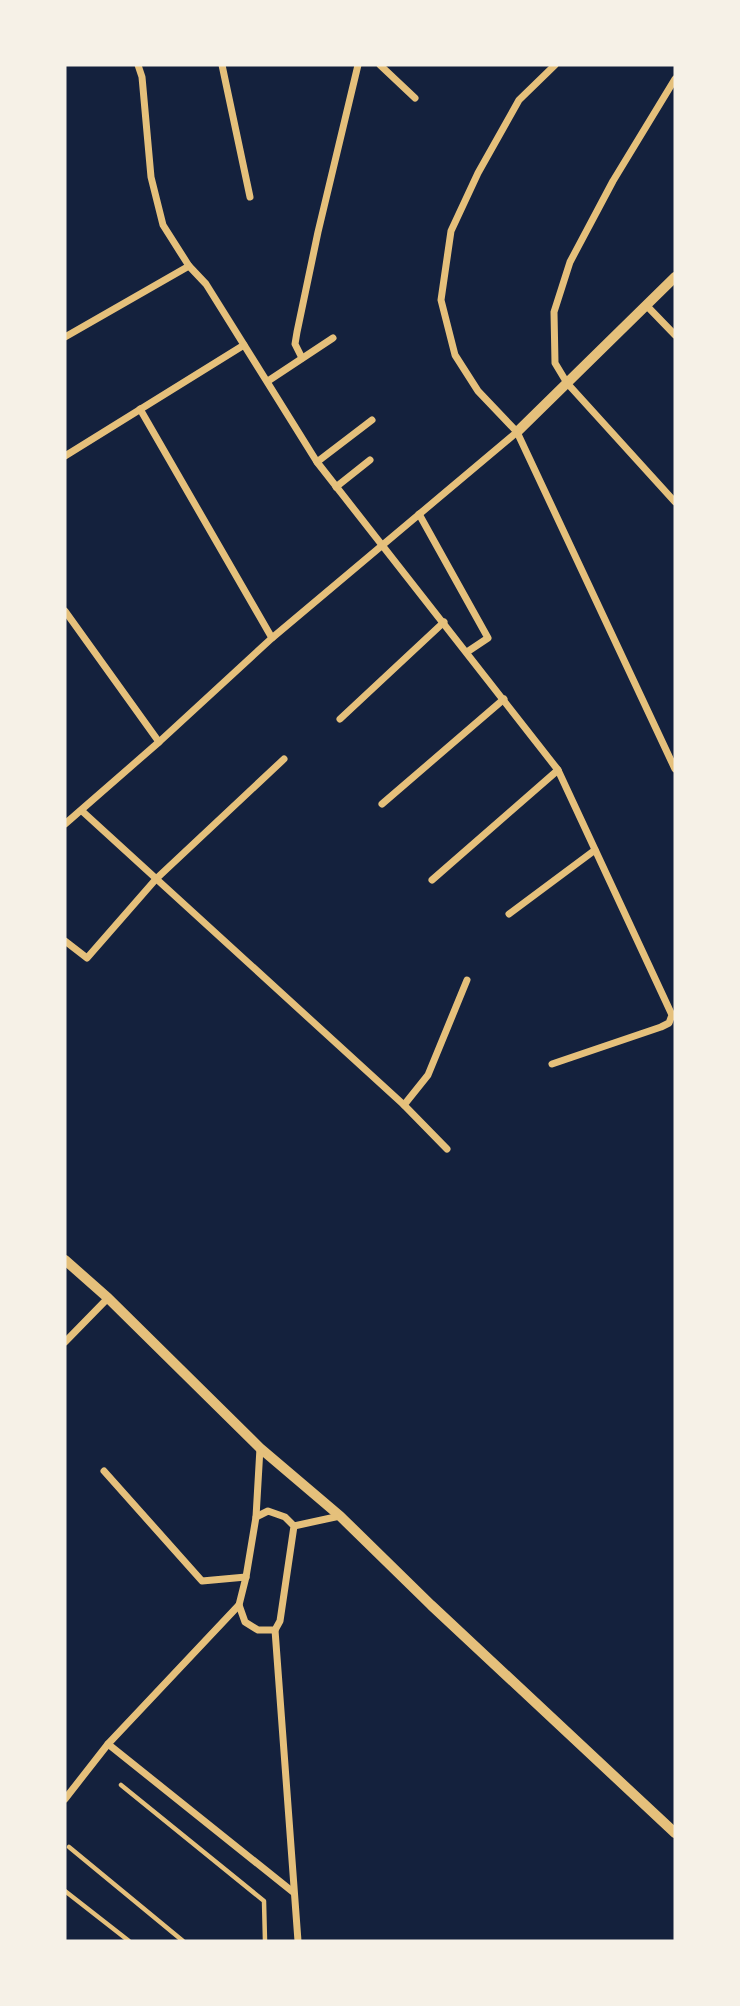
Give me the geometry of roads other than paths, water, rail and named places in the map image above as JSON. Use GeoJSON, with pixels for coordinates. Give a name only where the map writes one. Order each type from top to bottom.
{"type":"FeatureCollection","features":[{"type":"Feature","properties":{"kind":"street"},"geometry":{"type":"LineString","coordinates":[[138,65],[142,77],[151,177],[163,225],[189,266],[206,284],[317,463],[505,699],[558,770],[672,1015],[669,1023],[661,1027],[552,1064]]}},
{"type":"Feature","properties":{"kind":"street"},"geometry":{"type":"LineString","coordinates":[[222,65],[250,197]]}},
{"type":"Feature","properties":{"kind":"street"},"geometry":{"type":"LineString","coordinates":[[302,358],[295,344],[297,332],[358,65]]}},
{"type":"Feature","properties":{"kind":"street"},"geometry":{"type":"LineString","coordinates":[[380,65],[415,98]]}},
{"type":"Feature","properties":{"kind":"street"},"geometry":{"type":"LineString","coordinates":[[555,65],[519,100],[478,173],[451,231],[441,300],[455,355],[478,391],[517,432],[675,769]]}},
{"type":"Feature","properties":{"kind":"street"},"geometry":{"type":"LineString","coordinates":[[675,79],[613,181],[570,262],[554,312],[555,363],[567,383],[675,502]]}},
{"type":"Feature","properties":{"kind":"street"},"geometry":{"type":"LineString","coordinates":[[65,337],[189,266]]}},
{"type":"Feature","properties":{"kind":"street"},"geometry":{"type":"LineString","coordinates":[[65,824],[272,638],[517,432],[675,277]]}},
{"type":"Feature","properties":{"kind":"street"},"geometry":{"type":"LineString","coordinates":[[646,305],[675,335]]}},
{"type":"Feature","properties":{"kind":"street"},"geometry":{"type":"LineString","coordinates":[[268,380],[333,338]]}},
{"type":"Feature","properties":{"kind":"street"},"geometry":{"type":"LineString","coordinates":[[65,456],[244,345]]}},
{"type":"Feature","properties":{"kind":"street"},"geometry":{"type":"LineString","coordinates":[[140,409],[272,638]]}},
{"type":"Feature","properties":{"kind":"street"},"geometry":{"type":"LineString","coordinates":[[317,463],[372,420]]}},
{"type":"Feature","properties":{"kind":"street"},"geometry":{"type":"LineString","coordinates":[[336,487],[370,460]]}},
{"type":"Feature","properties":{"kind":"street"},"geometry":{"type":"LineString","coordinates":[[419,514],[488,638],[467,652]]}},
{"type":"Feature","properties":{"kind":"street"},"geometry":{"type":"LineString","coordinates":[[65,611],[159,742]]}},
{"type":"Feature","properties":{"kind":"street"},"geometry":{"type":"LineString","coordinates":[[340,719],[444,622]]}},
{"type":"Feature","properties":{"kind":"street"},"geometry":{"type":"LineString","coordinates":[[382,804],[505,699]]}},
{"type":"Feature","properties":{"kind":"street"},"geometry":{"type":"LineString","coordinates":[[65,941],[87,958],[156,879],[284,759]]}},
{"type":"Feature","properties":{"kind":"street"},"geometry":{"type":"LineString","coordinates":[[432,880],[558,770]]}},
{"type":"Feature","properties":{"kind":"street"},"geometry":{"type":"LineString","coordinates":[[82,811],[404,1105],[447,1149]]}},
{"type":"Feature","properties":{"kind":"street"},"geometry":{"type":"LineString","coordinates":[[509,914],[595,850]]}},
{"type":"Feature","properties":{"kind":"street"},"geometry":{"type":"LineString","coordinates":[[404,1105],[428,1075],[467,980]]}},
{"type":"Feature","properties":{"kind":"street"},"geometry":{"type":"LineString","coordinates":[[65,1260],[108,1298],[260,1448],[340,1516],[675,1833]]}},
{"type":"Feature","properties":{"kind":"street"},"geometry":{"type":"LineString","coordinates":[[65,1342],[108,1298]]}},
{"type":"Feature","properties":{"kind":"street"},"geometry":{"type":"LineString","coordinates":[[65,1799],[108,1744],[239,1605],[256,1517],[260,1448]]}},
{"type":"Feature","properties":{"kind":"street"},"geometry":{"type":"LineString","coordinates":[[104,1471],[202,1581],[246,1577]]}},
{"type":"Feature","properties":{"kind":"street"},"geometry":{"type":"LineString","coordinates":[[256,1517],[268,1511],[285,1517],[294,1526]]}},
{"type":"Feature","properties":{"kind":"street"},"geometry":{"type":"LineString","coordinates":[[294,1526],[340,1516]]}},
{"type":"Feature","properties":{"kind":"street"},"geometry":{"type":"LineString","coordinates":[[294,1526],[285,1598],[275,1630],[298,1941]]}},
{"type":"Feature","properties":{"kind":"street"},"geometry":{"type":"LineString","coordinates":[[239,1605],[245,1622],[258,1630],[275,1630]]}},
{"type":"Feature","properties":{"kind":"street"},"geometry":{"type":"LineString","coordinates":[[108,1744],[293,1893]]}},
{"type":"Feature","properties":{"kind":"lane"},"geometry":{"type":"LineString","coordinates":[[121,1785],[264,1902],[265,1941]]}},
{"type":"Feature","properties":{"kind":"lane"},"geometry":{"type":"LineString","coordinates":[[69,1847],[183,1941]]}},
{"type":"Feature","properties":{"kind":"lane"},"geometry":{"type":"LineString","coordinates":[[65,1891],[129,1941]]}}]}
